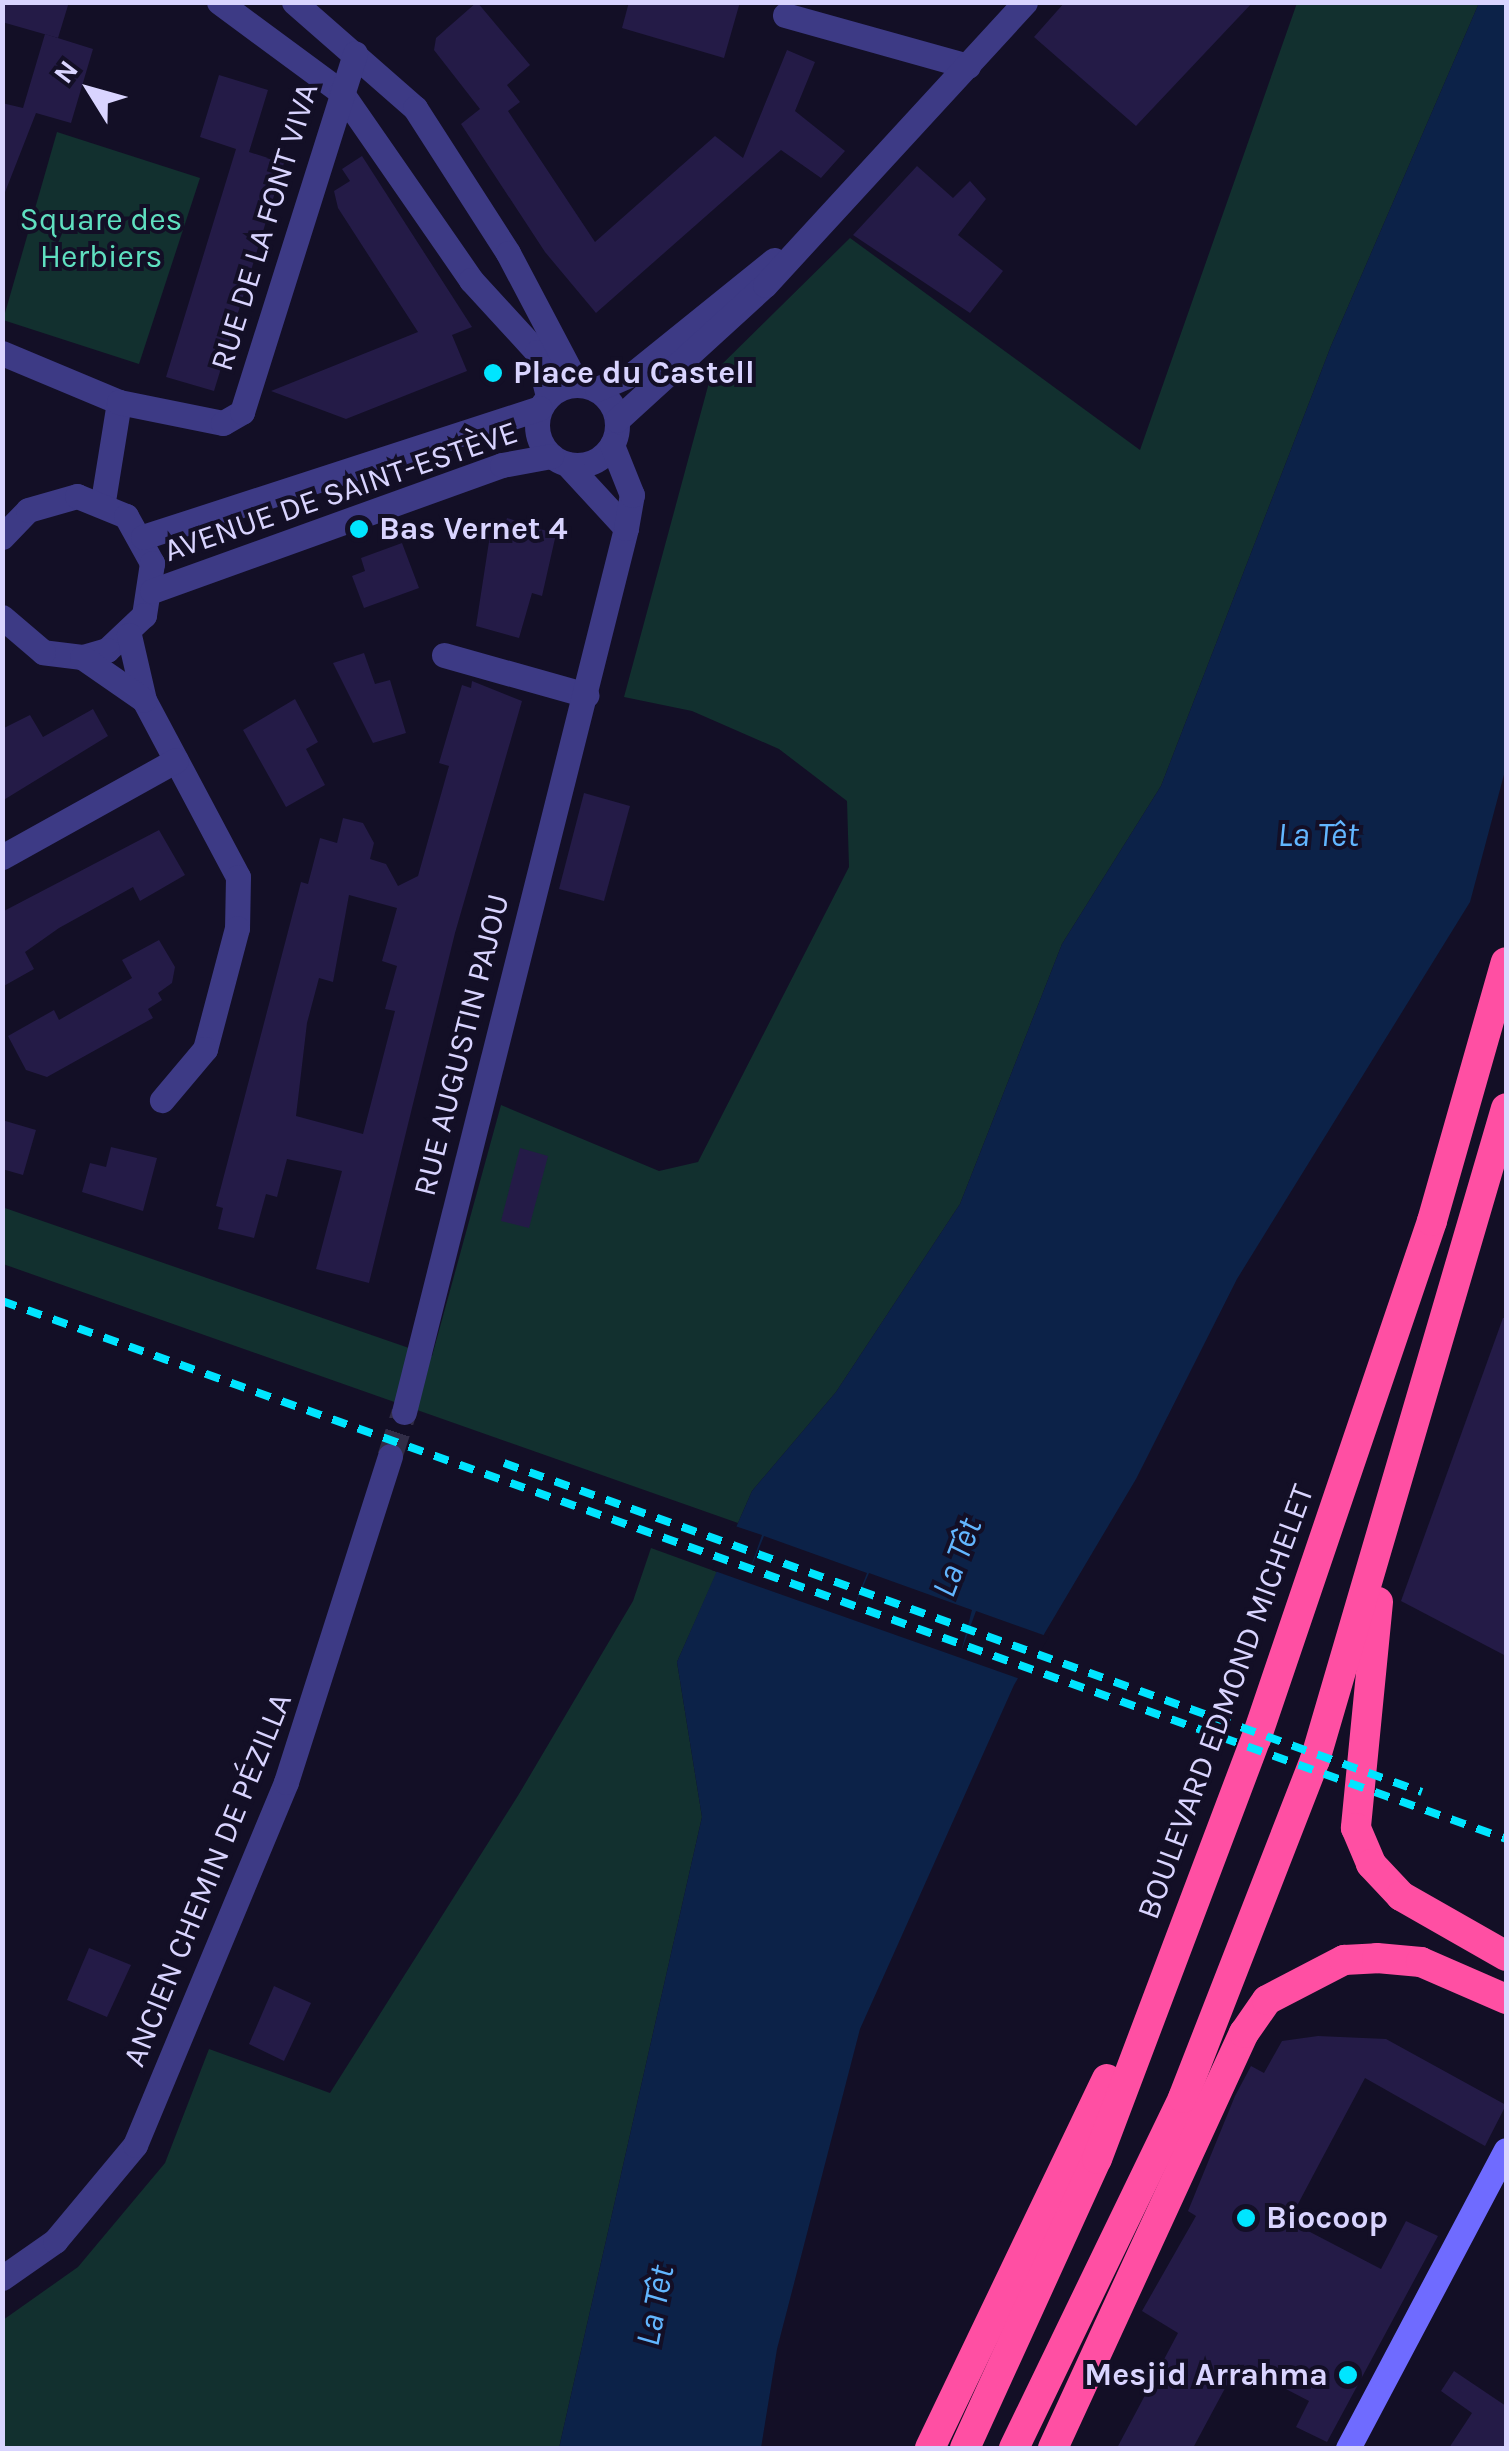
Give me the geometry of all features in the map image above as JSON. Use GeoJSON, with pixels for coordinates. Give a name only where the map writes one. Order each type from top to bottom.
{"type":"FeatureCollection","features":[{"type":"Feature","properties":{"kind":"highway","name":"BOULEVARD EDMOND MICHELET"},"geometry":{"type":"LineString","coordinates":[[965,2448],[1097,2159],[1218,1830],[1432,1221],[1506,962]]}},
{"type":"Feature","properties":{"kind":"highway"},"geometry":{"type":"LineString","coordinates":[[1014,2448],[1183,2098],[1316,1760],[1506,1108]]}},
{"type":"Feature","properties":{"kind":"highway"},"geometry":{"type":"LineString","coordinates":[[1389,1513],[1356,1828],[1371,1864],[1400,1896],[1506,1956]]}},
{"type":"Feature","properties":{"kind":"highway"},"geometry":{"type":"LineString","coordinates":[[930,2448],[1017,2280],[1218,1830]]}},
{"type":"Feature","properties":{"kind":"highway"},"geometry":{"type":"LineString","coordinates":[[1053,2448],[1244,2032],[1268,2000],[1344,1960],[1377,1958],[1421,1962],[1506,1999]]}},
{"type":"Feature","properties":{"kind":"main road"},"geometry":{"type":"LineString","coordinates":[[1348,2448],[1506,2150]]}},
{"type":"Feature","properties":{"kind":"street"},"geometry":{"type":"LineString","coordinates":[[218,2],[341,92],[471,280],[536,352],[544,402],[537,434],[626,528]]}},
{"type":"Feature","properties":{"kind":"street"},"geometry":{"type":"LineString","coordinates":[[294,2],[415,108],[508,252],[614,433]]}},
{"type":"Feature","properties":{"kind":"street"},"geometry":{"type":"LineString","coordinates":[[559,460],[593,462],[614,433],[800,244],[1025,2]]}},
{"type":"Feature","properties":{"kind":"street"},"geometry":{"type":"LineString","coordinates":[[786,15],[968,66]]}},
{"type":"Feature","properties":{"kind":"street","name":"RUE DE LA FONT VIVA"},"geometry":{"type":"LineString","coordinates":[[2,353],[119,402],[223,424],[242,412],[355,53]]}},
{"type":"Feature","properties":{"kind":"street"},"geometry":{"type":"LineString","coordinates":[[544,402],[634,373],[748,277],[800,244]]}},
{"type":"Feature","properties":{"kind":"street"},"geometry":{"type":"LineString","coordinates":[[103,502],[119,402]]}},
{"type":"Feature","properties":{"kind":"street","name":"AVENUE DE SAINT-ESTÈVE"},"geometry":{"type":"LineString","coordinates":[[143,537],[544,402]]}},
{"type":"Feature","properties":{"kind":"street","name":"RUE AUGUSTIN PAJOU"},"geometry":{"type":"LineString","coordinates":[[404,1412],[626,528],[632,495],[614,433]]}},
{"type":"Feature","properties":{"kind":"street","name":"AVENUE DE SAINT-ESTÈVE"},"geometry":{"type":"LineString","coordinates":[[152,591],[502,464],[559,460]]}},
{"type":"Feature","properties":{"kind":"street"},"geometry":{"type":"LineString","coordinates":[[2,536],[15,507],[51,499],[103,502],[143,537],[152,591],[128,635],[82,657]]}},
{"type":"Feature","properties":{"kind":"street"},"geometry":{"type":"LineString","coordinates":[[2,617],[14,645],[82,657],[144,700]]}},
{"type":"Feature","properties":{"kind":"street"},"geometry":{"type":"LineString","coordinates":[[128,635],[144,700],[238,877],[236,928],[205,1049],[162,1100]]}},
{"type":"Feature","properties":{"kind":"street"},"geometry":{"type":"LineString","coordinates":[[444,654],[586,695]]}},
{"type":"Feature","properties":{"kind":"street"},"geometry":{"type":"LineString","coordinates":[[2,856],[176,760]]}},
{"type":"Feature","properties":{"kind":"street","name":"ANCIEN CHEMIN DE PÉZILLA"},"geometry":{"type":"LineString","coordinates":[[2,2278],[55,2241],[135,2145],[286,1782],[390,1456]]}},
{"type":"Feature","properties":{"kind":"green space"},"geometry":{"type":"Polygon","coordinates":[[[1297,3],[1479,3],[1331,346],[1161,786],[1062,944],[960,1204],[836,1392],[752,1491],[738,1523],[3,1264],[2,1207],[432,1356],[501,1105],[659,1171],[698,1162],[849,867],[847,801],[779,749],[692,711],[624,697],[711,375],[850,238],[1140,450],[1297,3]]]}},
{"type":"Feature","properties":{"kind":"green space","name":"Square des Herbiers"},"geometry":{"type":"Polygon","coordinates":[[[57,132],[200,178],[139,364],[3,320],[57,132]]]}},
{"type":"Feature","properties":{"kind":"green space"},"geometry":{"type":"Polygon","coordinates":[[[651,1548],[717,1572],[677,1662],[702,1817],[559,2448],[3,2448],[3,2320],[78,2267],[165,2163],[209,2049],[330,2093],[519,1794],[633,1601],[651,1548]]]}},
{"type":"Feature","properties":{"kind":"water","name":"La Têt"},"geometry":{"type":"Polygon","coordinates":[[[1479,3],[1506,3],[1506,767],[1470,902],[1237,1279],[1136,1479],[1014,1685],[860,2029],[777,2349],[761,2448],[559,2448],[702,1817],[677,1662],[752,1491],[836,1392],[960,1204],[1062,944],[1161,786],[1331,346],[1479,3]]]}},
{"type":"Feature","properties":{"kind":"pier"},"geometry":{"type":"Polygon","coordinates":[[[732,1525],[762,1535],[748,1575],[764,1536],[867,1573],[852,1612],[869,1573],[972,1610],[961,1652],[976,1611],[1049,1637],[1023,1680],[712,1570],[732,1525]]]}},
{"type":"Feature","properties":{"kind":"building"},"geometry":{"type":"Polygon","coordinates":[[[2,2],[69,2],[58,38],[2,22],[2,2]]]}},
{"type":"Feature","properties":{"kind":"building"},"geometry":{"type":"Polygon","coordinates":[[[477,2],[530,65],[507,85],[520,102],[508,111],[595,242],[715,136],[743,158],[787,50],[815,62],[795,111],[845,151],[821,178],[781,150],[596,313],[545,252],[461,124],[480,109],[434,50],[436,38],[477,2]]]}},
{"type":"Feature","properties":{"kind":"building"},"geometry":{"type":"Polygon","coordinates":[[[629,2],[740,2],[724,58],[622,28],[629,2]]]}},
{"type":"Feature","properties":{"kind":"building"},"geometry":{"type":"Polygon","coordinates":[[[1065,2],[1253,2],[1136,126],[1034,37],[1065,2]]]}},
{"type":"Feature","properties":{"kind":"building"},"geometry":{"type":"Polygon","coordinates":[[[45,34],[93,49],[71,123],[36,113],[2,200],[2,103],[23,108],[45,34]]]}},
{"type":"Feature","properties":{"kind":"building"},"geometry":{"type":"Polygon","coordinates":[[[219,75],[268,90],[249,152],[284,163],[214,391],[166,377],[236,149],[200,137],[219,75]]]}},
{"type":"Feature","properties":{"kind":"building"},"geometry":{"type":"Polygon","coordinates":[[[362,156],[472,327],[452,335],[467,371],[346,419],[271,391],[418,332],[338,208],[334,191],[350,181],[342,169],[362,156]]]}},
{"type":"Feature","properties":{"kind":"building"},"geometry":{"type":"Polygon","coordinates":[[[917,166],[953,198],[970,181],[986,199],[958,235],[1003,271],[970,313],[853,235],[917,166]]]}},
{"type":"Feature","properties":{"kind":"building"},"geometry":{"type":"Polygon","coordinates":[[[507,518],[556,534],[542,596],[532,593],[519,638],[476,626],[490,535],[501,538],[507,518]]]}},
{"type":"Feature","properties":{"kind":"building"},"geometry":{"type":"Polygon","coordinates":[[[402,543],[419,588],[364,608],[352,576],[365,571],[361,558],[402,543]]]}},
{"type":"Feature","properties":{"kind":"building"},"geometry":{"type":"Polygon","coordinates":[[[364,653],[375,684],[390,680],[406,733],[373,743],[333,663],[364,653]]]}},
{"type":"Feature","properties":{"kind":"building"},"geometry":{"type":"Polygon","coordinates":[[[472,681],[522,701],[455,933],[369,1283],[316,1269],[342,1171],[287,1159],[277,1197],[266,1194],[254,1238],[218,1229],[223,1208],[216,1206],[301,882],[308,884],[320,838],[337,843],[343,818],[363,823],[374,843],[370,859],[386,864],[398,886],[418,876],[449,766],[439,763],[462,685],[471,688],[472,681]],[[349,895],[333,982],[319,978],[307,1023],[296,1116],[363,1134],[395,1011],[385,1009],[397,966],[382,961],[397,908],[349,895]]]}},
{"type":"Feature","properties":{"kind":"building"},"geometry":{"type":"Polygon","coordinates":[[[295,699],[318,742],[306,749],[325,785],[286,807],[243,730],[295,699]]]}},
{"type":"Feature","properties":{"kind":"building"},"geometry":{"type":"Polygon","coordinates":[[[93,709],[108,736],[2,801],[2,729],[30,715],[43,737],[93,709]]]}},
{"type":"Feature","properties":{"kind":"building"},"geometry":{"type":"Polygon","coordinates":[[[584,793],[630,806],[604,901],[559,889],[584,793]]]}},
{"type":"Feature","properties":{"kind":"building"},"geometry":{"type":"Polygon","coordinates":[[[159,830],[185,875],[140,901],[133,887],[59,928],[25,952],[34,969],[2,987],[2,912],[159,830]]]}},
{"type":"Feature","properties":{"kind":"building"},"geometry":{"type":"Polygon","coordinates":[[[159,940],[175,967],[172,983],[158,993],[162,1000],[148,1009],[153,1018],[47,1077],[26,1070],[8,1036],[54,1010],[59,1020],[132,978],[122,960],[159,940]]]}},
{"type":"Feature","properties":{"kind":"building"},"geometry":{"type":"Polygon","coordinates":[[[2,1120],[36,1130],[23,1175],[2,1169],[2,1120]]]}},
{"type":"Feature","properties":{"kind":"building"},"geometry":{"type":"Polygon","coordinates":[[[111,1147],[157,1158],[143,1211],[82,1192],[90,1163],[106,1167],[111,1147]]]}},
{"type":"Feature","properties":{"kind":"building"},"geometry":{"type":"Polygon","coordinates":[[[520,1148],[548,1156],[529,1228],[501,1221],[520,1148]]]}},
{"type":"Feature","properties":{"kind":"building"},"geometry":{"type":"Polygon","coordinates":[[[1506,1318],[1506,1656],[1401,1601],[1506,1318]]]}},
{"type":"Feature","properties":{"kind":"building"},"geometry":{"type":"Polygon","coordinates":[[[89,1948],[131,1965],[107,2017],[67,2000],[89,1948]]]}},
{"type":"Feature","properties":{"kind":"building"},"geometry":{"type":"Polygon","coordinates":[[[274,1986],[311,2003],[284,2061],[249,2044],[274,1986]]]}},
{"type":"Feature","properties":{"kind":"building"},"geometry":{"type":"Polygon","coordinates":[[[1318,2036],[1386,2039],[1506,2105],[1485,2146],[1365,2078],[1317,2168],[1289,2221],[1381,2269],[1406,2221],[1438,2236],[1327,2442],[1296,2427],[1309,2401],[1238,2364],[1193,2448],[1117,2448],[1178,2333],[1142,2311],[1196,2216],[1188,2211],[1235,2096],[1251,2066],[1264,2073],[1282,2041],[1318,2036]]]}},
{"type":"Feature","properties":{"kind":"building"},"geometry":{"type":"Polygon","coordinates":[[[1454,2371],[1506,2406],[1506,2448],[1449,2448],[1472,2413],[1441,2391],[1454,2371]]]}},
{"type":"Feature","properties":{"kind":"tunnel"},"geometry":{"type":"LineString","coordinates":[[390,1456],[404,1412]]}},
{"type":"Feature","properties":{"kind":"railway"},"geometry":{"type":"LineString","coordinates":[[2,1301],[1506,1839]]}},
{"type":"Feature","properties":{"kind":"railway"},"geometry":{"type":"LineString","coordinates":[[504,1463],[1422,1792]]}},
{"type":"Feature","properties":{"kind":"place","name":"Place du Castell"},"geometry":{"type":"Point","coordinates":[493,373]}},
{"type":"Feature","properties":{"kind":"place","name":"Bas Vernet 4"},"geometry":{"type":"Point","coordinates":[359,529]}},
{"type":"Feature","properties":{"kind":"place","name":"Biocoop"},"geometry":{"type":"Point","coordinates":[1246,2218]}},
{"type":"Feature","properties":{"kind":"place","name":"Mesjid Arrahma"},"geometry":{"type":"Point","coordinates":[1348,2375]}}]}
